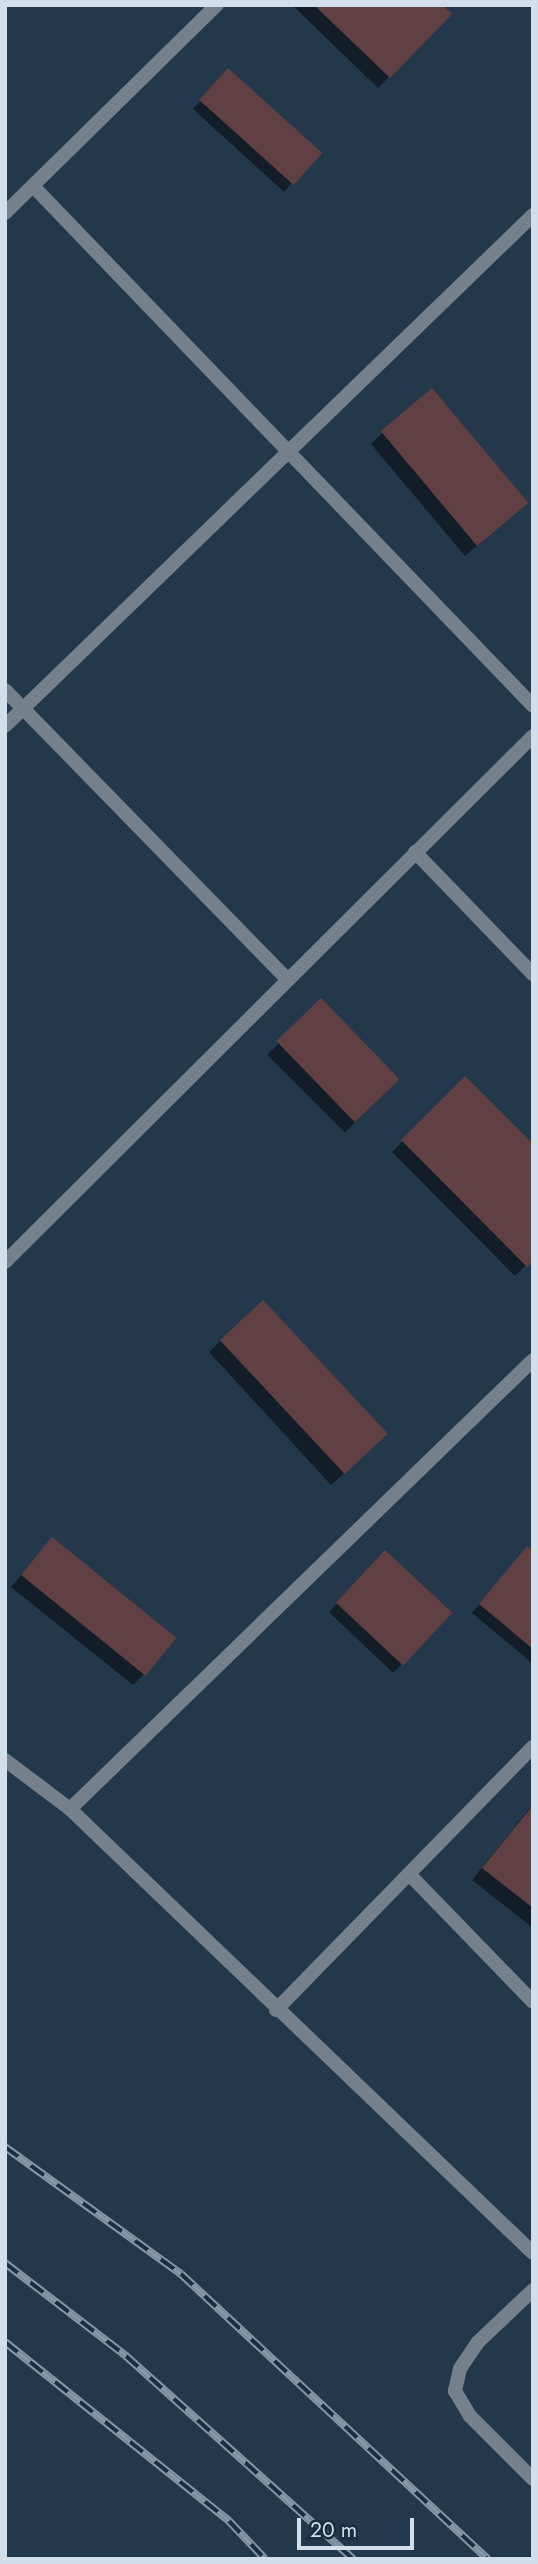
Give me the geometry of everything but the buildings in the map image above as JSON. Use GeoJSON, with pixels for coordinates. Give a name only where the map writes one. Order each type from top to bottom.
{"type":"FeatureCollection","features":[{"type":"Feature","properties":{"kind":"street"},"geometry":{"type":"LineString","coordinates":[[5,213],[217,5]]}},
{"type":"Feature","properties":{"kind":"street"},"geometry":{"type":"LineString","coordinates":[[33,186],[533,706]]}},
{"type":"Feature","properties":{"kind":"street"},"geometry":{"type":"LineString","coordinates":[[5,726],[533,215]]}},
{"type":"Feature","properties":{"kind":"street"},"geometry":{"type":"LineString","coordinates":[[5,690],[287,979]]}},
{"type":"Feature","properties":{"kind":"street"},"geometry":{"type":"LineString","coordinates":[[5,1262],[533,736]]}},
{"type":"Feature","properties":{"kind":"street"},"geometry":{"type":"LineString","coordinates":[[415,852],[533,974]]}},
{"type":"Feature","properties":{"kind":"street"},"geometry":{"type":"LineString","coordinates":[[69,1809],[533,1360]]}},
{"type":"Feature","properties":{"kind":"street"},"geometry":{"type":"LineString","coordinates":[[276,2010],[533,1747]]}},
{"type":"Feature","properties":{"kind":"street"},"geometry":{"type":"LineString","coordinates":[[5,1760],[69,1809],[276,2010],[533,2253]]}},
{"type":"Feature","properties":{"kind":"street"},"geometry":{"type":"LineString","coordinates":[[409,1874],[533,2002]]}},
{"type":"Feature","properties":{"kind":"street"},"geometry":{"type":"LineString","coordinates":[[533,2290],[478,2342],[460,2369],[456,2390],[470,2416],[533,2479]]}},
{"type":"Feature","properties":{"kind":"railway"},"geometry":{"type":"LineString","coordinates":[[5,2147],[181,2274],[488,2559]]}},
{"type":"Feature","properties":{"kind":"railway"},"geometry":{"type":"LineString","coordinates":[[5,2263],[126,2356],[353,2559]]}},
{"type":"Feature","properties":{"kind":"railway"},"geometry":{"type":"LineString","coordinates":[[5,2342],[229,2521],[265,2559]]}}]}
